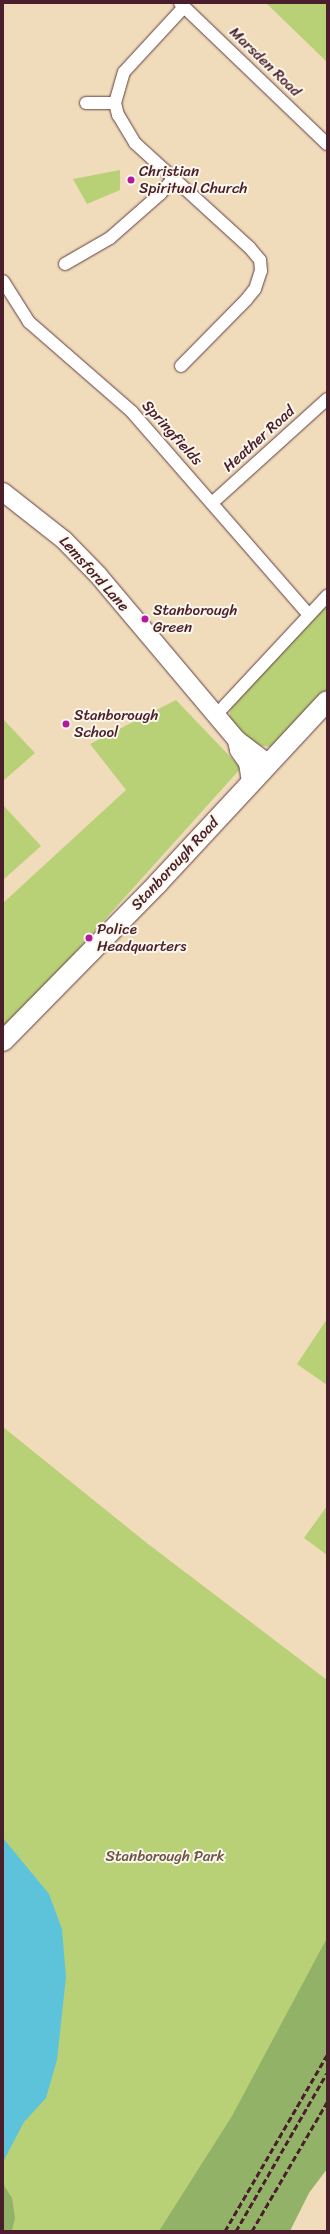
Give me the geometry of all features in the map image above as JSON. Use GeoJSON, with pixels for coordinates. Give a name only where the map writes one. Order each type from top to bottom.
{"type":"FeatureCollection","features":[{"type":"Feature","properties":{"kind":"main road","name":"Stanborough Road"},"geometry":{"type":"LineString","coordinates":[[3,1041],[158,883],[327,701]]}},
{"type":"Feature","properties":{"kind":"street"},"geometry":{"type":"LineString","coordinates":[[181,366],[246,300],[255,288],[262,271],[260,260],[250,248],[172,180],[134,143],[121,121],[115,103],[118,86],[127,67],[182,5]]}},
{"type":"Feature","properties":{"kind":"street","name":"Marsden Road"},"geometry":{"type":"LineString","coordinates":[[182,5],[327,144]]}},
{"type":"Feature","properties":{"kind":"street"},"geometry":{"type":"LineString","coordinates":[[86,103],[115,103]]}},
{"type":"Feature","properties":{"kind":"street"},"geometry":{"type":"LineString","coordinates":[[65,264],[110,238],[160,194],[172,180]]}},
{"type":"Feature","properties":{"kind":"street","name":"Springfields"},"geometry":{"type":"LineString","coordinates":[[5,289],[29,322],[132,412],[310,615]]}},
{"type":"Feature","properties":{"kind":"street","name":"Heather Road"},"geometry":{"type":"LineString","coordinates":[[212,503],[327,399]]}},
{"type":"Feature","properties":{"kind":"street","name":"Lemsford Lane"},"geometry":{"type":"LineString","coordinates":[[3,492],[48,526],[98,575],[237,740],[269,764]]}},
{"type":"Feature","properties":{"kind":"street"},"geometry":{"type":"LineString","coordinates":[[216,715],[327,596]]}},
{"type":"Feature","properties":{"kind":"street","name":"Lemsford Lane"},"geometry":{"type":"LineString","coordinates":[[237,740],[239,750],[248,763],[251,783]]}},
{"type":"Feature","properties":{"kind":"green space"},"geometry":{"type":"Polygon","coordinates":[[[266,3],[327,3],[327,62],[266,3]]]}},
{"type":"Feature","properties":{"kind":"green space"},"geometry":{"type":"Polygon","coordinates":[[[120,170],[120,190],[87,204],[73,179],[120,170]]]}},
{"type":"Feature","properties":{"kind":"green space"},"geometry":{"type":"Polygon","coordinates":[[[327,604],[327,691],[271,747],[256,745],[229,719],[231,707],[327,604]]]}},
{"type":"Feature","properties":{"kind":"green space"},"geometry":{"type":"Polygon","coordinates":[[[176,700],[241,768],[3,1033],[3,903],[126,790],[90,744],[176,700]]]}},
{"type":"Feature","properties":{"kind":"green space"},"geometry":{"type":"Polygon","coordinates":[[[3,719],[35,753],[3,781],[3,719]]]}},
{"type":"Feature","properties":{"kind":"green space"},"geometry":{"type":"Polygon","coordinates":[[[3,805],[41,846],[3,880],[3,805]]]}},
{"type":"Feature","properties":{"kind":"green space"},"geometry":{"type":"Polygon","coordinates":[[[327,1319],[327,1385],[297,1364],[327,1319]]]}},
{"type":"Feature","properties":{"kind":"green space","name":"Stanborough Park"},"geometry":{"type":"Polygon","coordinates":[[[3,1427],[148,1544],[327,1680],[327,2033],[215,2231],[3,2231],[3,1427]]]}},
{"type":"Feature","properties":{"kind":"green space"},"geometry":{"type":"Polygon","coordinates":[[[327,1506],[327,1555],[304,1538],[327,1506]]]}},
{"type":"Feature","properties":{"kind":"green space"},"geometry":{"type":"Polygon","coordinates":[[[327,1938],[327,2169],[309,2193],[290,2231],[159,2231],[232,2116],[327,1938]]]}},
{"type":"Feature","properties":{"kind":"green space"},"geometry":{"type":"Polygon","coordinates":[[[3,2184],[12,2198],[15,2218],[12,2231],[3,2231],[3,2184]]]}},
{"type":"Feature","properties":{"kind":"water"},"geometry":{"type":"Polygon","coordinates":[[[3,1838],[49,1894],[62,1929],[66,1977],[57,2060],[46,2098],[24,2122],[3,2162],[3,1838]]]}},
{"type":"Feature","properties":{"kind":"railway"},"geometry":{"type":"LineString","coordinates":[[225,2231],[327,2055]]}},
{"type":"Feature","properties":{"kind":"railway"},"geometry":{"type":"LineString","coordinates":[[236,2231],[327,2073]]}},
{"type":"Feature","properties":{"kind":"railway"},"geometry":{"type":"LineString","coordinates":[[252,2231],[327,2102]]}},
{"type":"Feature","properties":{"kind":"place","name":"Christian Spiritual Church"},"geometry":{"type":"Point","coordinates":[131,180]}},
{"type":"Feature","properties":{"kind":"place","name":"Stanborough Green"},"geometry":{"type":"Point","coordinates":[145,619]}},
{"type":"Feature","properties":{"kind":"place","name":"Stanborough School"},"geometry":{"type":"Point","coordinates":[66,724]}},
{"type":"Feature","properties":{"kind":"place","name":"Police Headquarters"},"geometry":{"type":"Point","coordinates":[89,938]}}]}
